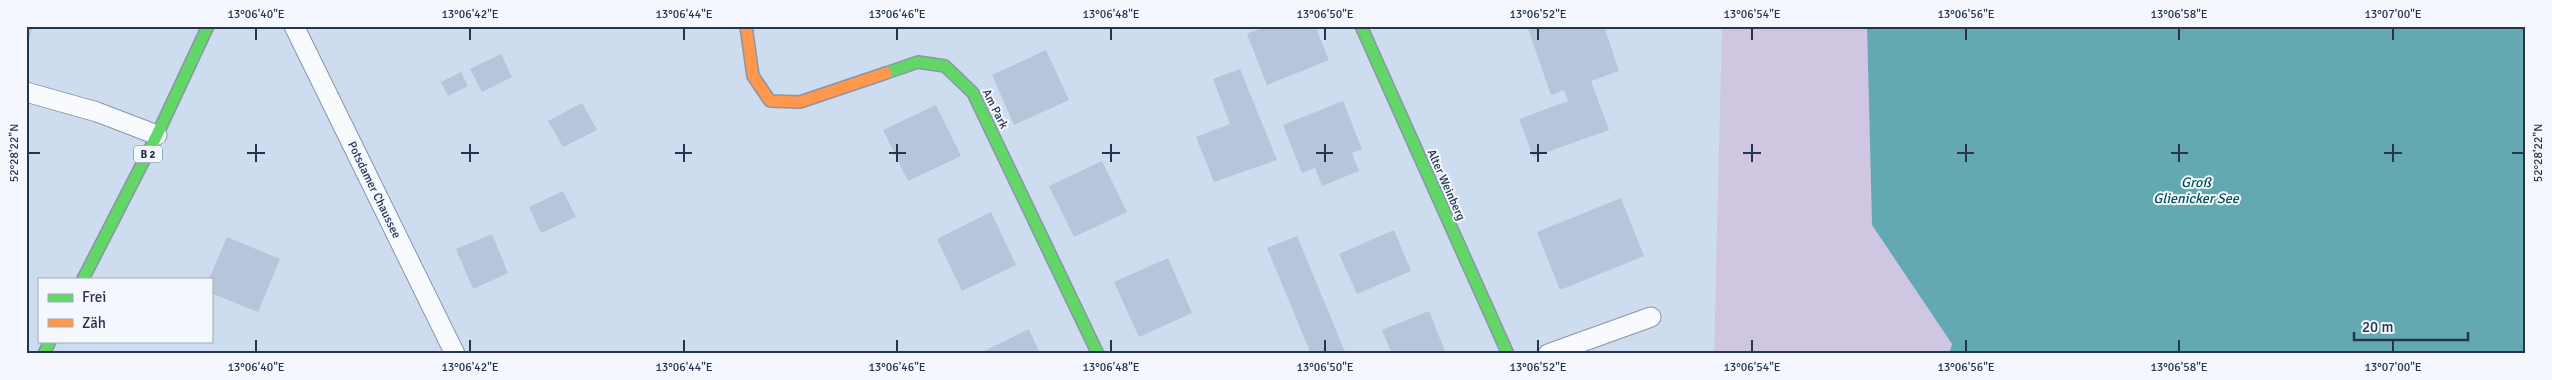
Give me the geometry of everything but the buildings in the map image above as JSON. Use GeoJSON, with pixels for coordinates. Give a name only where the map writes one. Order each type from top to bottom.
{"type":"FeatureCollection","features":[{"type":"Feature","properties":{"kind":"street","name":"B 2"},"geometry":{"type":"LineString","coordinates":[[85,278],[157,136],[208,26]]}},
{"type":"Feature","properties":{"kind":"street","name":"Am Park"},"geometry":{"type":"LineString","coordinates":[[746,26],[753,76],[770,101],[800,102],[918,62],[945,66],[973,93],[1098,354]]}},
{"type":"Feature","properties":{"kind":"street","name":"Alter Weinberg"},"geometry":{"type":"LineString","coordinates":[[1361,26],[1508,354]]}},
{"type":"Feature","properties":{"kind":"street"},"geometry":{"type":"LineString","coordinates":[[44,354],[50,342]]}},
{"type":"Feature","properties":{"kind":"lane","name":"Potsdamer Chaussee"},"geometry":{"type":"LineString","coordinates":[[294,26],[455,354]]}},
{"type":"Feature","properties":{"kind":"lane"},"geometry":{"type":"LineString","coordinates":[[26,92],[97,112],[157,136]]}},
{"type":"Feature","properties":{"kind":"lane"},"geometry":{"type":"LineString","coordinates":[[1548,354],[1651,318]]}},
{"type":"Feature","properties":{"kind":"shaded area"},"geometry":{"type":"Polygon","coordinates":[[[1722,26],[1867,26],[1872,225],[1952,344],[1949,354],[1714,354],[1722,26]]]}},
{"type":"Feature","properties":{"kind":"water","name":"Groß Glienicker See"},"geometry":{"type":"Polygon","coordinates":[[[1867,26],[2526,26],[2526,354],[1949,354],[1952,344],[1872,225],[1867,26]]]}},
{"type":"Feature","properties":{"kind":"traffic: fast"},"geometry":{"type":"LineString","coordinates":[[84,278],[157,135],[208,26]]}},
{"type":"Feature","properties":{"kind":"traffic: fast"},"geometry":{"type":"LineString","coordinates":[[1361,26],[1508,354]]}},
{"type":"Feature","properties":{"kind":"traffic: fast"},"geometry":{"type":"LineString","coordinates":[[886,73],[918,62],[945,66],[973,93],[1098,354]]}},
{"type":"Feature","properties":{"kind":"traffic: fast"},"geometry":{"type":"LineString","coordinates":[[44,354],[50,342]]}},
{"type":"Feature","properties":{"kind":"traffic: slow"},"geometry":{"type":"LineString","coordinates":[[746,26],[753,76],[770,101],[800,102],[886,73]]}}]}
